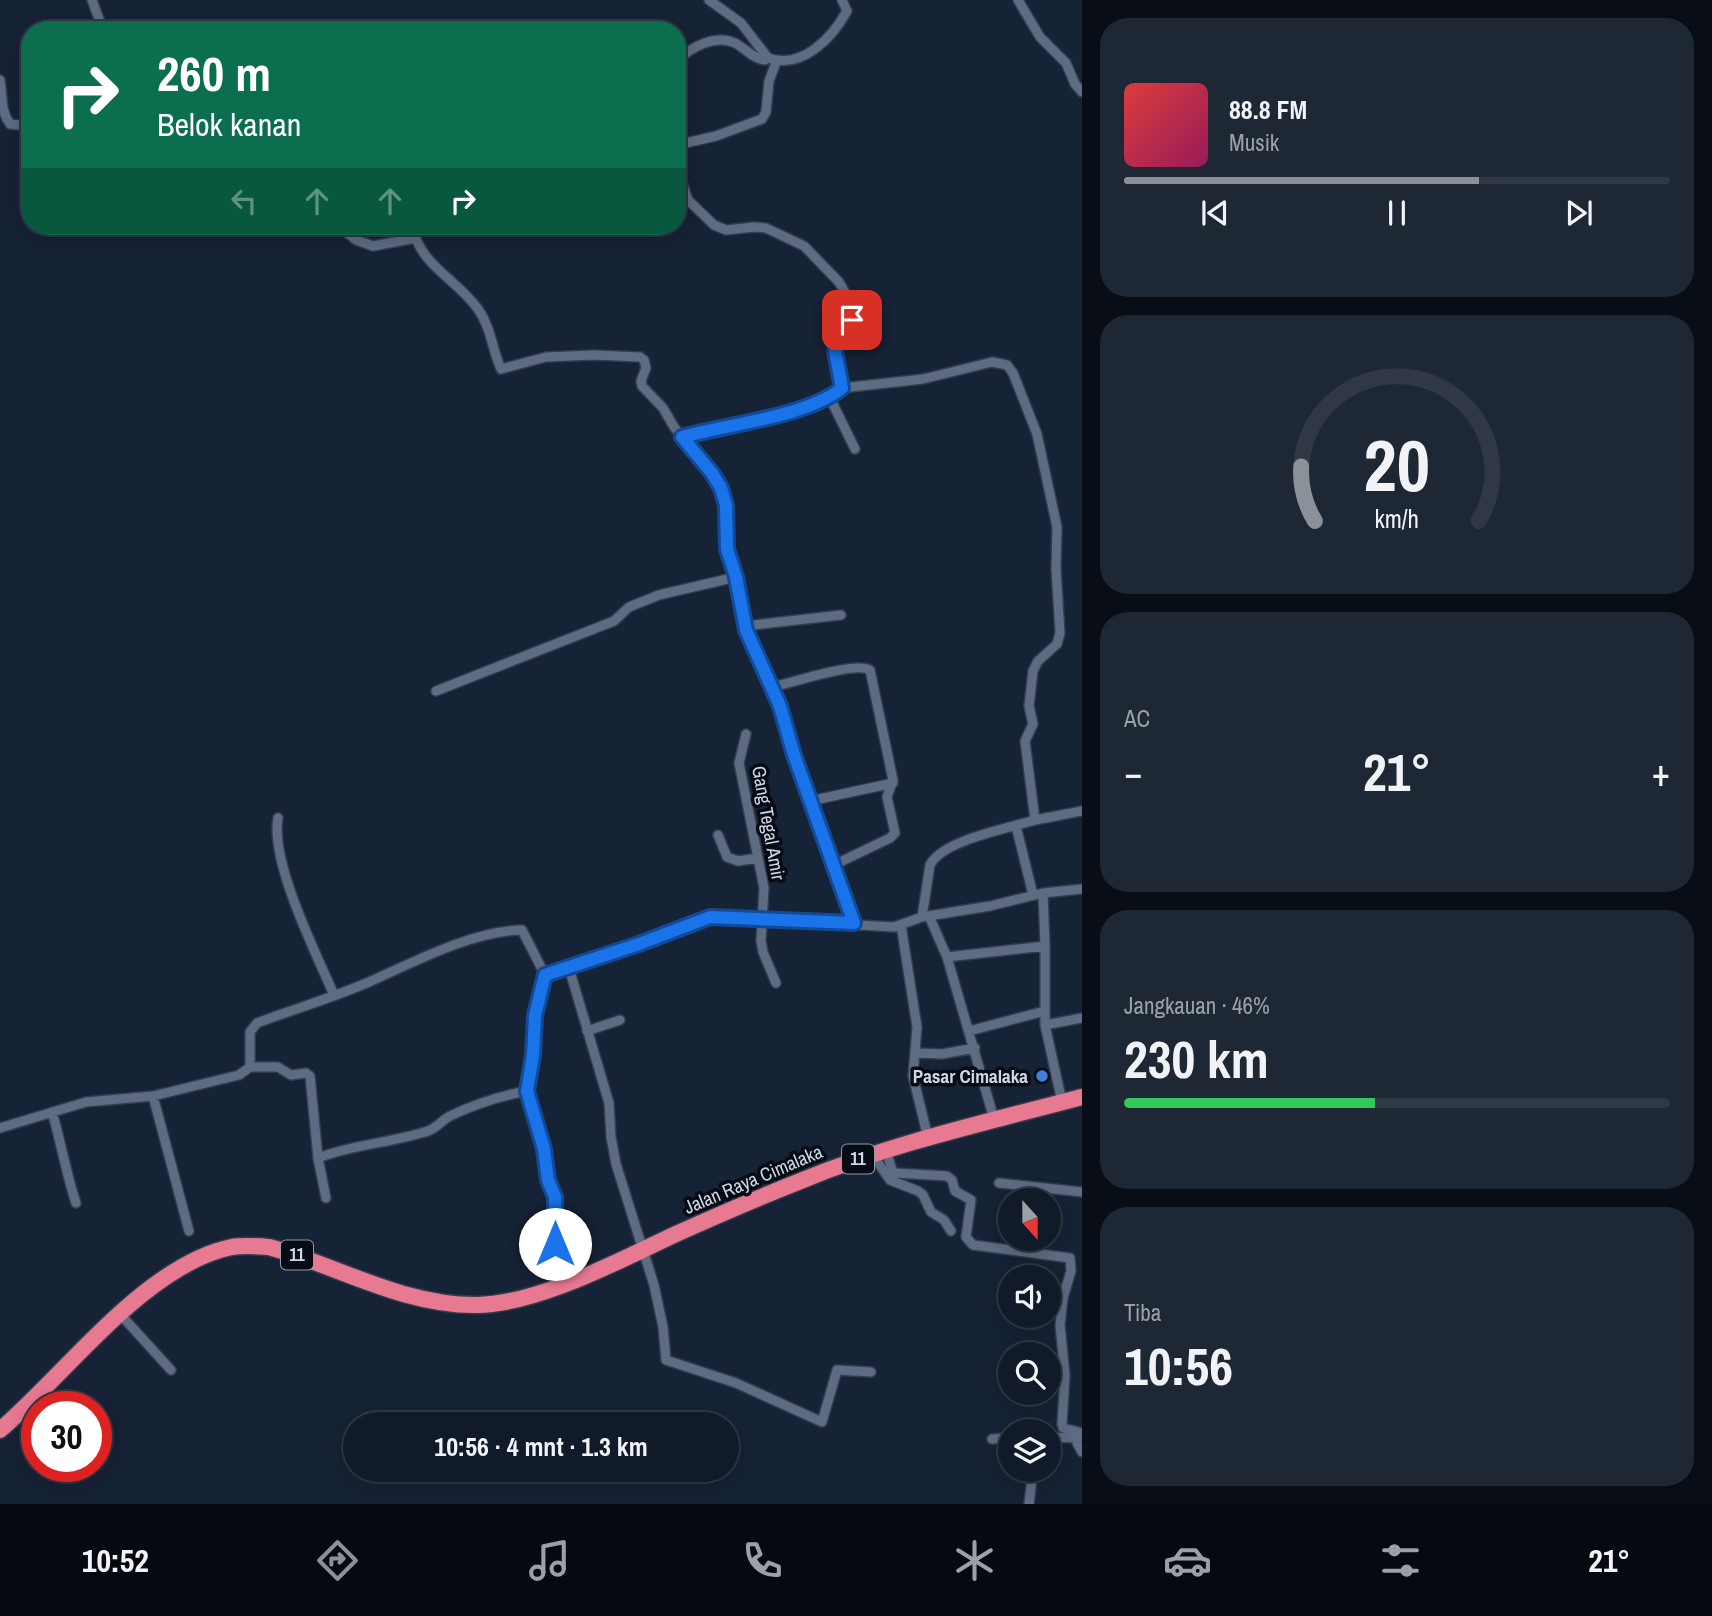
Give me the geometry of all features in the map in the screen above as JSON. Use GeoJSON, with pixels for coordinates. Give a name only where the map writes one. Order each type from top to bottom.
{"type":"FeatureCollection","features":[{"type":"Feature","properties":{"kind":"highway","name":"Jalan Raya Cimalaka"},"geometry":{"type":"LineString","coordinates":[[644,1250],[804,1179],[879,1152],[1082,1097]]}},
{"type":"Feature","properties":{"kind":"highway","name":"11"},"geometry":{"type":"LineString","coordinates":[[0,1430],[120,1314],[162,1281],[197,1259],[224,1249],[248,1245],[269,1247],[406,1295],[451,1303],[492,1304],[515,1300],[564,1283],[644,1250]]}},
{"type":"Feature","properties":{"kind":"street"},"geometry":{"type":"LineString","coordinates":[[92,0],[100,21]]}},
{"type":"Feature","properties":{"kind":"street"},"geometry":{"type":"LineString","coordinates":[[686,143],[716,136],[762,119],[766,112],[772,59],[741,23],[709,0]]}},
{"type":"Feature","properties":{"kind":"street"},"geometry":{"type":"LineString","coordinates":[[686,52],[701,44],[726,40],[760,60],[788,60],[816,50],[846,14],[846,6],[842,0]]}},
{"type":"Feature","properties":{"kind":"street"},"geometry":{"type":"LineString","coordinates":[[1018,0],[1040,37],[1066,63],[1075,84],[1082,92]]}},
{"type":"Feature","properties":{"kind":"street"},"geometry":{"type":"LineString","coordinates":[[0,80],[1,101],[7,120],[10,124],[21,125]]}},
{"type":"Feature","properties":{"kind":"street"},"geometry":{"type":"LineString","coordinates":[[686,194],[688,200],[714,225],[726,230],[761,227],[794,240],[804,246],[839,282],[853,316],[839,335],[835,351],[842,388]]}},
{"type":"Feature","properties":{"kind":"street"},"geometry":{"type":"LineString","coordinates":[[350,235],[373,246],[416,238]]}},
{"type":"Feature","properties":{"kind":"street"},"geometry":{"type":"LineString","coordinates":[[415,235],[425,258],[464,290],[478,308],[490,330],[501,369],[546,357],[594,355],[642,358],[646,362],[642,386],[663,408],[721,488],[726,505],[727,549],[736,577],[745,626],[772,687],[854,923]]}},
{"type":"Feature","properties":{"kind":"street"},"geometry":{"type":"LineString","coordinates":[[682,437],[775,416],[830,398],[842,388],[923,379],[992,362],[1007,365],[1018,385],[1037,434],[1055,519],[1060,633],[1057,643],[1038,662],[1030,683],[1033,718],[1025,741],[1035,820]]}},
{"type":"Feature","properties":{"kind":"street"},"geometry":{"type":"LineString","coordinates":[[830,398],[855,449]]}},
{"type":"Feature","properties":{"kind":"street"},"geometry":{"type":"LineString","coordinates":[[436,691],[614,621],[629,607],[659,595],[736,577]]}},
{"type":"Feature","properties":{"kind":"street"},"geometry":{"type":"LineString","coordinates":[[745,626],[841,615]]}},
{"type":"Feature","properties":{"kind":"street"},"geometry":{"type":"LineString","coordinates":[[772,687],[829,672],[862,667],[870,669],[893,783],[887,797],[894,835],[834,865]]}},
{"type":"Feature","properties":{"kind":"street","name":"Gang Tegal Amir"},"geometry":{"type":"LineString","coordinates":[[746,734],[739,763],[764,888],[761,919],[763,952],[776,983]]}},
{"type":"Feature","properties":{"kind":"street"},"geometry":{"type":"LineString","coordinates":[[810,802],[893,783]]}},
{"type":"Feature","properties":{"kind":"street"},"geometry":{"type":"LineString","coordinates":[[994,1119],[947,957],[926,917],[930,865],[934,858],[970,838],[1035,820],[1082,811]]}},
{"type":"Feature","properties":{"kind":"street"},"geometry":{"type":"LineString","coordinates":[[278,818],[277,840],[288,879],[334,995]]}},
{"type":"Feature","properties":{"kind":"street"},"geometry":{"type":"LineString","coordinates":[[1016,826],[1033,895]]}},
{"type":"Feature","properties":{"kind":"street"},"geometry":{"type":"LineString","coordinates":[[718,835],[727,857],[738,861],[758,858]]}},
{"type":"Feature","properties":{"kind":"street"},"geometry":{"type":"LineString","coordinates":[[545,975],[708,918],[854,923],[888,927],[1033,895],[1082,890]]}},
{"type":"Feature","properties":{"kind":"street"},"geometry":{"type":"LineString","coordinates":[[1044,893],[1045,1025],[1062,1102]]}},
{"type":"Feature","properties":{"kind":"street"},"geometry":{"type":"LineString","coordinates":[[901,925],[915,1013],[916,1053],[913,1076],[928,1138]]}},
{"type":"Feature","properties":{"kind":"street"},"geometry":{"type":"LineString","coordinates":[[250,1067],[250,1032],[257,1023],[473,940],[519,929],[525,932],[538,966],[545,975]]}},
{"type":"Feature","properties":{"kind":"street"},"geometry":{"type":"LineString","coordinates":[[947,957],[1045,946]]}},
{"type":"Feature","properties":{"kind":"street"},"geometry":{"type":"LineString","coordinates":[[569,968],[609,1103],[610,1132],[616,1164],[644,1250],[663,1327],[666,1360],[736,1383],[822,1422],[837,1370],[871,1373]]}},
{"type":"Feature","properties":{"kind":"street"},"geometry":{"type":"LineString","coordinates":[[545,975],[535,1015],[533,1055],[527,1091],[544,1149],[548,1180],[555,1197],[554,1238],[564,1283]]}},
{"type":"Feature","properties":{"kind":"street"},"geometry":{"type":"LineString","coordinates":[[969,1031],[1045,1011]]}},
{"type":"Feature","properties":{"kind":"street"},"geometry":{"type":"LineString","coordinates":[[1045,1025],[1082,1018]]}},
{"type":"Feature","properties":{"kind":"street"},"geometry":{"type":"LineString","coordinates":[[587,1031],[620,1020]]}},
{"type":"Feature","properties":{"kind":"street"},"geometry":{"type":"LineString","coordinates":[[916,1053],[942,1054],[975,1048]]}},
{"type":"Feature","properties":{"kind":"street"},"geometry":{"type":"LineString","coordinates":[[0,1128],[86,1102],[153,1096],[239,1075],[250,1067],[278,1067],[291,1075],[309,1074],[313,1087],[318,1158],[326,1198]]}},
{"type":"Feature","properties":{"kind":"street"},"geometry":{"type":"LineString","coordinates":[[318,1158],[343,1149],[379,1144],[427,1132],[448,1117],[488,1100],[527,1091]]}},
{"type":"Feature","properties":{"kind":"street"},"geometry":{"type":"LineString","coordinates":[[153,1096],[189,1231]]}},
{"type":"Feature","properties":{"kind":"street"},"geometry":{"type":"LineString","coordinates":[[52,1112],[76,1203]]}},
{"type":"Feature","properties":{"kind":"street"},"geometry":{"type":"LineString","coordinates":[[879,1152],[890,1180],[919,1191],[931,1212],[944,1220],[951,1231]]}},
{"type":"Feature","properties":{"kind":"street"},"geometry":{"type":"LineString","coordinates":[[879,1152],[895,1173],[947,1176],[952,1180],[955,1191],[971,1200],[967,1237],[973,1245],[1070,1258],[1070,1270],[1060,1313],[1065,1375],[1062,1424],[1063,1428],[1079,1434]]}},
{"type":"Feature","properties":{"kind":"street"},"geometry":{"type":"LineString","coordinates":[[999,1183],[1082,1192]]}},
{"type":"Feature","properties":{"kind":"street"},"geometry":{"type":"LineString","coordinates":[[120,1314],[171,1370]]}},
{"type":"Feature","properties":{"kind":"street"},"geometry":{"type":"LineString","coordinates":[[1061,1436],[1079,1434]]}},
{"type":"Feature","properties":{"kind":"street"},"geometry":{"type":"LineString","coordinates":[[1079,1434],[1082,1452]]}},
{"type":"Feature","properties":{"kind":"street"},"geometry":{"type":"LineString","coordinates":[[992,1439],[998,1439]]}},
{"type":"Feature","properties":{"kind":"street"},"geometry":{"type":"LineString","coordinates":[[1029,1504],[1032,1482]]}},
{"type":"Feature","properties":{"kind":"place","name":"Pasar Cimalaka"},"geometry":{"type":"Point","coordinates":[1042,1076]}},
{"type":"Feature","properties":{"kind":"route"},"geometry":{"type":"LineString","coordinates":[[555,1244],[555,1197],[548,1180],[544,1149],[527,1091],[533,1055],[535,1015],[545,975],[710,917],[854,923],[794,755],[780,706],[746,630],[736,577],[727,549],[726,505],[721,488],[682,437],[775,416],[830,398],[842,388],[835,351],[839,335],[852,320]]}}]}
